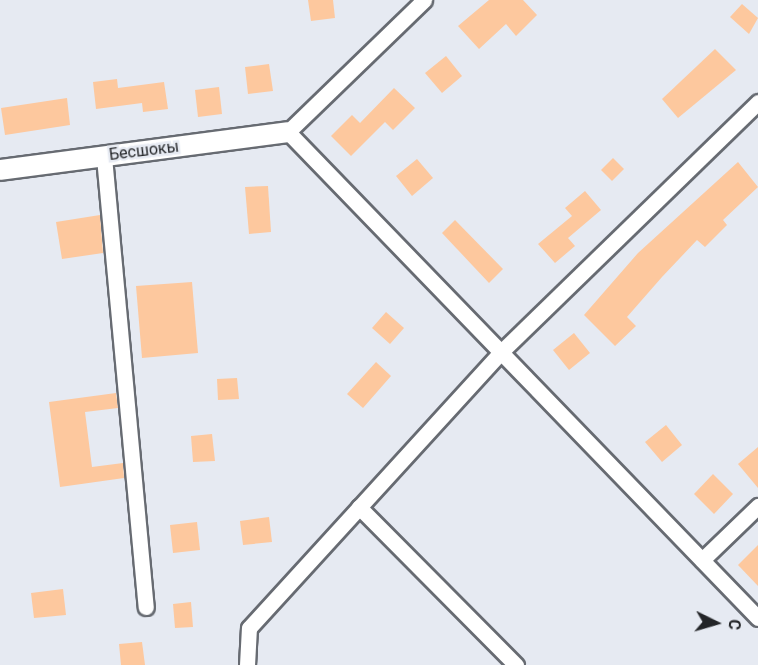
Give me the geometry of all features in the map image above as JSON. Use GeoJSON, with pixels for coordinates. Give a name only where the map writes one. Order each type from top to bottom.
{"type":"FeatureCollection","features":[{"type":"Feature","properties":{"kind":"street"},"geometry":{"type":"LineString","coordinates":[[424,0],[288,132],[758,618]]}},
{"type":"Feature","properties":{"kind":"street"},"geometry":{"type":"LineString","coordinates":[[247,665],[249,628],[500,352],[758,102]]}},
{"type":"Feature","properties":{"kind":"street","name":"Бесшокы"},"geometry":{"type":"LineString","coordinates":[[0,170],[288,132]]}},
{"type":"Feature","properties":{"kind":"street"},"geometry":{"type":"LineString","coordinates":[[104,157],[146,607]]}},
{"type":"Feature","properties":{"kind":"street"},"geometry":{"type":"LineString","coordinates":[[702,560],[758,506]]}},
{"type":"Feature","properties":{"kind":"street"},"geometry":{"type":"LineString","coordinates":[[359,507],[516,665]]}},
{"type":"Feature","properties":{"kind":"building"},"geometry":{"type":"Polygon","coordinates":[[[308,0],[333,0],[335,18],[311,21],[308,0]]]}},
{"type":"Feature","properties":{"kind":"building"},"geometry":{"type":"Polygon","coordinates":[[[489,0],[523,0],[537,15],[516,36],[506,24],[479,49],[458,26],[489,0]]]}},
{"type":"Feature","properties":{"kind":"building"},"geometry":{"type":"Polygon","coordinates":[[[742,4],[758,18],[749,34],[730,17],[742,4]]]}},
{"type":"Feature","properties":{"kind":"building"},"geometry":{"type":"Polygon","coordinates":[[[715,49],[736,70],[678,118],[662,99],[715,49]]]}},
{"type":"Feature","properties":{"kind":"building"},"geometry":{"type":"Polygon","coordinates":[[[446,56],[462,76],[442,93],[425,73],[446,56]]]}},
{"type":"Feature","properties":{"kind":"building"},"geometry":{"type":"Polygon","coordinates":[[[269,64],[273,91],[248,94],[245,67],[269,64]]]}},
{"type":"Feature","properties":{"kind":"building"},"geometry":{"type":"Polygon","coordinates":[[[117,79],[118,88],[164,82],[168,109],[143,112],[142,103],[96,109],[93,82],[117,79]]]}},
{"type":"Feature","properties":{"kind":"building"},"geometry":{"type":"Polygon","coordinates":[[[219,87],[222,114],[198,117],[195,90],[219,87]]]}},
{"type":"Feature","properties":{"kind":"building"},"geometry":{"type":"Polygon","coordinates":[[[394,88],[415,108],[393,130],[385,122],[351,156],[331,136],[352,115],[360,123],[394,88]]]}},
{"type":"Feature","properties":{"kind":"building"},"geometry":{"type":"Polygon","coordinates":[[[67,98],[70,125],[5,135],[1,108],[67,98]]]}},
{"type":"Feature","properties":{"kind":"building"},"geometry":{"type":"Polygon","coordinates":[[[613,158],[624,169],[612,181],[601,170],[613,158]]]}},
{"type":"Feature","properties":{"kind":"building"},"geometry":{"type":"Polygon","coordinates":[[[417,159],[433,178],[412,196],[396,176],[417,159]]]}},
{"type":"Feature","properties":{"kind":"building"},"geometry":{"type":"Polygon","coordinates":[[[738,162],[758,187],[723,220],[727,225],[705,247],[697,240],[662,277],[627,317],[636,326],[615,346],[584,315],[638,253],[738,162]]]}},
{"type":"Feature","properties":{"kind":"building"},"geometry":{"type":"Polygon","coordinates":[[[268,186],[271,232],[249,234],[245,187],[268,186]]]}},
{"type":"Feature","properties":{"kind":"building"},"geometry":{"type":"Polygon","coordinates":[[[585,191],[601,210],[568,238],[575,246],[555,263],[538,244],[572,216],[565,208],[585,191]]]}},
{"type":"Feature","properties":{"kind":"building"},"geometry":{"type":"Polygon","coordinates":[[[100,215],[103,253],[62,259],[56,222],[100,215]]]}},
{"type":"Feature","properties":{"kind":"building"},"geometry":{"type":"Polygon","coordinates":[[[455,220],[503,269],[489,283],[442,233],[455,220]]]}},
{"type":"Feature","properties":{"kind":"building"},"geometry":{"type":"Polygon","coordinates":[[[192,282],[198,353],[142,358],[136,286],[192,282]]]}},
{"type":"Feature","properties":{"kind":"building"},"geometry":{"type":"Polygon","coordinates":[[[386,312],[404,328],[390,344],[372,328],[386,312]]]}},
{"type":"Feature","properties":{"kind":"building"},"geometry":{"type":"Polygon","coordinates":[[[574,333],[590,353],[569,370],[553,350],[574,333]]]}},
{"type":"Feature","properties":{"kind":"building"},"geometry":{"type":"Polygon","coordinates":[[[376,362],[391,376],[363,408],[347,394],[376,362]]]}},
{"type":"Feature","properties":{"kind":"building"},"geometry":{"type":"Polygon","coordinates":[[[237,378],[239,399],[218,400],[217,379],[237,378]]]}},
{"type":"Feature","properties":{"kind":"building"},"geometry":{"type":"Polygon","coordinates":[[[116,393],[118,408],[85,412],[92,467],[123,463],[124,478],[60,487],[49,402],[116,393]]]}},
{"type":"Feature","properties":{"kind":"building"},"geometry":{"type":"Polygon","coordinates":[[[666,425],[682,445],[662,462],[645,442],[666,425]]]}},
{"type":"Feature","properties":{"kind":"building"},"geometry":{"type":"Polygon","coordinates":[[[212,434],[215,461],[193,462],[191,436],[212,434]]]}},
{"type":"Feature","properties":{"kind":"building"},"geometry":{"type":"Polygon","coordinates":[[[758,447],[758,488],[738,464],[758,447]]]}},
{"type":"Feature","properties":{"kind":"building"},"geometry":{"type":"Polygon","coordinates":[[[713,474],[733,494],[714,514],[694,494],[713,474]]]}},
{"type":"Feature","properties":{"kind":"building"},"geometry":{"type":"Polygon","coordinates":[[[269,517],[272,542],[243,545],[240,521],[269,517]]]}},
{"type":"Feature","properties":{"kind":"building"},"geometry":{"type":"Polygon","coordinates":[[[197,522],[200,550],[173,553],[170,525],[197,522]]]}},
{"type":"Feature","properties":{"kind":"building"},"geometry":{"type":"Polygon","coordinates":[[[758,545],[758,586],[738,565],[758,545]]]}},
{"type":"Feature","properties":{"kind":"building"},"geometry":{"type":"Polygon","coordinates":[[[63,589],[66,615],[34,618],[31,593],[63,589]]]}},
{"type":"Feature","properties":{"kind":"building"},"geometry":{"type":"Polygon","coordinates":[[[191,602],[193,627],[175,628],[173,604],[191,602]]]}},
{"type":"Feature","properties":{"kind":"building"},"geometry":{"type":"Polygon","coordinates":[[[142,642],[145,665],[121,665],[119,644],[142,642]]]}}]}
